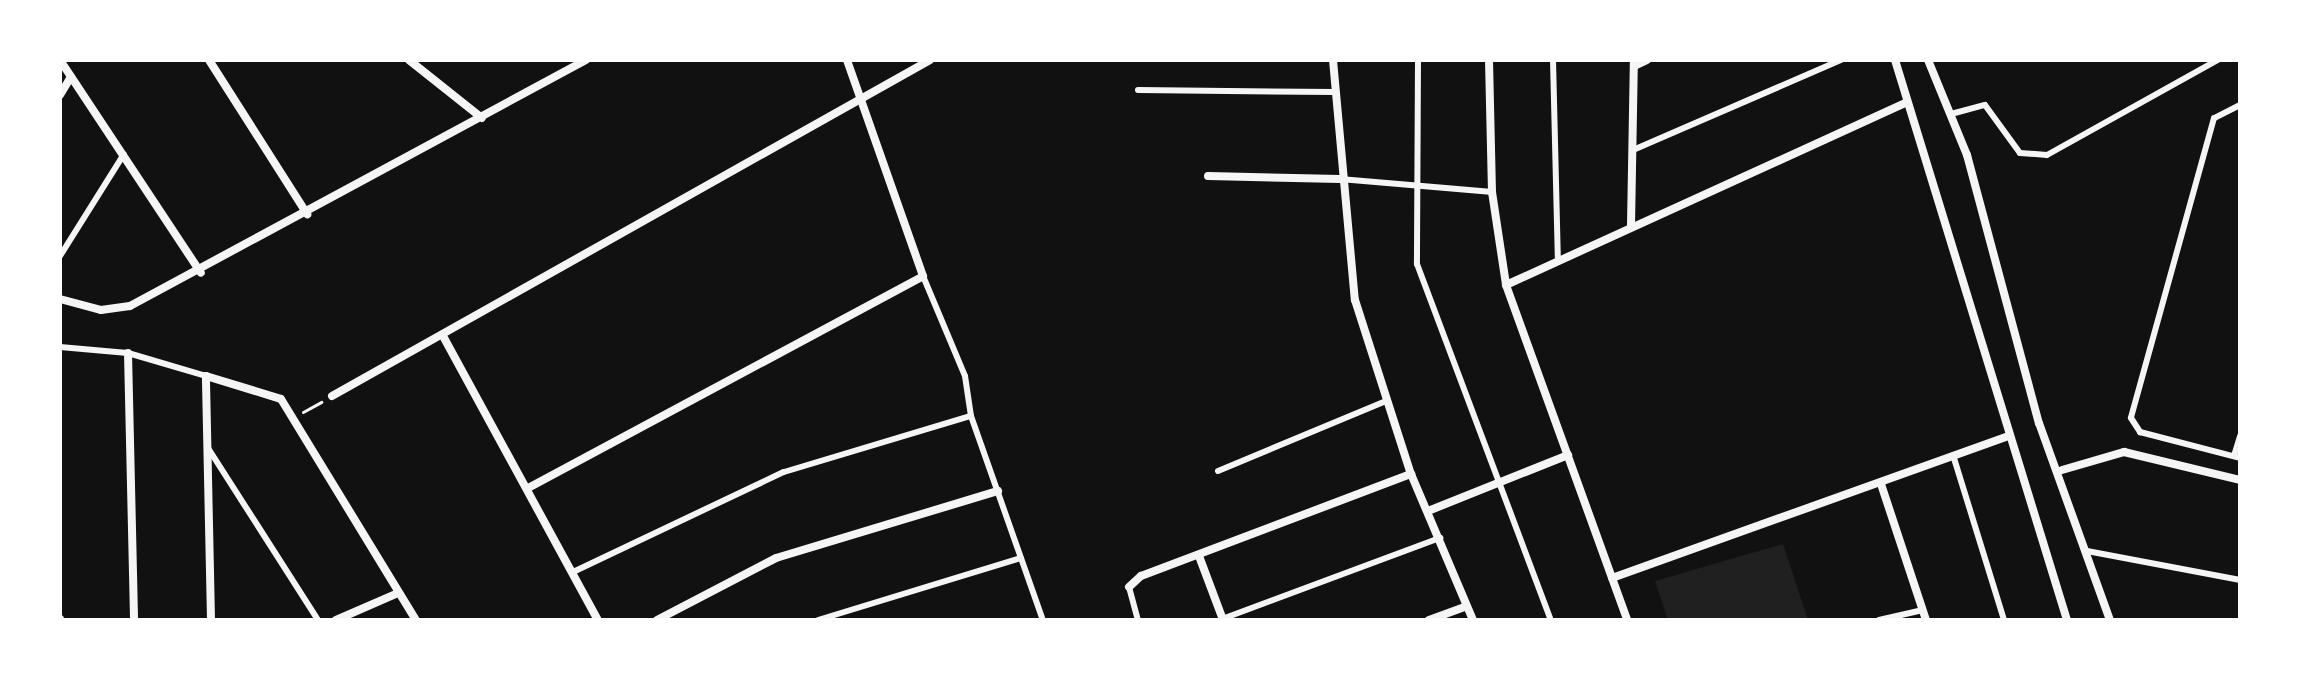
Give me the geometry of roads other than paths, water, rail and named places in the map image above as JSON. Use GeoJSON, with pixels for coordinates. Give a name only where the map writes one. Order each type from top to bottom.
{"type":"FeatureCollection","features":[{"type":"Feature","properties":{"kind":"street"},"geometry":{"type":"LineString","coordinates":[[60,60],[201,273]]}},
{"type":"Feature","properties":{"kind":"street"},"geometry":{"type":"LineString","coordinates":[[209,60],[307,214]]}},
{"type":"Feature","properties":{"kind":"street"},"geometry":{"type":"LineString","coordinates":[[409,60],[482,118]]}},
{"type":"Feature","properties":{"kind":"street"},"geometry":{"type":"LineString","coordinates":[[60,299],[101,310],[130,306],[201,273],[586,60]]}},
{"type":"Feature","properties":{"kind":"street"},"geometry":{"type":"LineString","coordinates":[[530,487],[923,276],[847,60]]}},
{"type":"Feature","properties":{"kind":"street"},"geometry":{"type":"LineString","coordinates":[[332,396],[930,60]]}},
{"type":"Feature","properties":{"kind":"street"},"geometry":{"type":"LineString","coordinates":[[1333,60],[1340,179],[1355,300],[1411,474],[1441,538],[1473,620]]}},
{"type":"Feature","properties":{"kind":"street"},"geometry":{"type":"LineString","coordinates":[[1489,60],[1492,192],[1506,285],[1627,620]]}},
{"type":"Feature","properties":{"kind":"street"},"geometry":{"type":"LineString","coordinates":[[1631,226],[1634,63],[1647,60]]}},
{"type":"Feature","properties":{"kind":"street"},"geometry":{"type":"LineString","coordinates":[[1895,60],[1905,103],[2067,620]]}},
{"type":"Feature","properties":{"kind":"street"},"geometry":{"type":"LineString","coordinates":[[1928,60],[1951,114],[2039,423],[2062,470],[2110,620]]}},
{"type":"Feature","properties":{"kind":"street"},"geometry":{"type":"LineString","coordinates":[[60,95],[71,77]]}},
{"type":"Feature","properties":{"kind":"street"},"geometry":{"type":"LineString","coordinates":[[1506,285],[1558,258],[1905,103]]}},
{"type":"Feature","properties":{"kind":"street"},"geometry":{"type":"LineString","coordinates":[[1208,176],[1340,179]]}},
{"type":"Feature","properties":{"kind":"street"},"geometry":{"type":"LineString","coordinates":[[443,336],[530,487],[598,620]]}},
{"type":"Feature","properties":{"kind":"street"},"geometry":{"type":"LineString","coordinates":[[128,353],[134,620]]}},
{"type":"Feature","properties":{"kind":"street"},"geometry":{"type":"LineString","coordinates":[[211,620],[206,376],[281,399],[416,620]]}},
{"type":"Feature","properties":{"kind":"street"},"geometry":{"type":"LineString","coordinates":[[1612,578],[2009,436]]}},
{"type":"Feature","properties":{"kind":"street"},"geometry":{"type":"LineString","coordinates":[[2062,470],[2124,452],[2240,480]]}},
{"type":"Feature","properties":{"kind":"street"},"geometry":{"type":"LineString","coordinates":[[1428,511],[1568,455]]}},
{"type":"Feature","properties":{"kind":"street"},"geometry":{"type":"LineString","coordinates":[[1129,587],[1199,556],[1411,474]]}},
{"type":"Feature","properties":{"kind":"street"},"geometry":{"type":"LineString","coordinates":[[1881,484],[1926,620]]}},
{"type":"Feature","properties":{"kind":"street"},"geometry":{"type":"LineString","coordinates":[[657,620],[776,558],[998,491]]}},
{"type":"Feature","properties":{"kind":"street"},"geometry":{"type":"LineString","coordinates":[[1199,556],[1222,620]]}},
{"type":"Feature","properties":{"kind":"street"},"geometry":{"type":"LineString","coordinates":[[336,620],[398,593]]}},
{"type":"Feature","properties":{"kind":"street"},"geometry":{"type":"LineString","coordinates":[[1429,620],[1467,606]]}},
{"type":"Feature","properties":{"kind":"lane"},"geometry":{"type":"LineString","coordinates":[[1418,60],[1422,187],[1417,264],[1551,620]]}},
{"type":"Feature","properties":{"kind":"lane"},"geometry":{"type":"LineString","coordinates":[[1553,60],[1558,258]]}},
{"type":"Feature","properties":{"kind":"lane"},"geometry":{"type":"LineString","coordinates":[[1633,150],[1841,60]]}},
{"type":"Feature","properties":{"kind":"lane"},"geometry":{"type":"LineString","coordinates":[[1951,114],[1985,105],[2020,153],[2047,155],[2218,60]]}},
{"type":"Feature","properties":{"kind":"lane"},"geometry":{"type":"LineString","coordinates":[[1138,90],[1335,92]]}},
{"type":"Feature","properties":{"kind":"lane"},"geometry":{"type":"LineString","coordinates":[[2240,105],[2214,118],[2131,418],[2140,432],[2237,457],[2240,436]]}},
{"type":"Feature","properties":{"kind":"lane"},"geometry":{"type":"LineString","coordinates":[[60,256],[124,154]]}},
{"type":"Feature","properties":{"kind":"lane"},"geometry":{"type":"LineString","coordinates":[[1340,179],[1492,192]]}},
{"type":"Feature","properties":{"kind":"lane"},"geometry":{"type":"LineString","coordinates":[[923,276],[965,376],[971,416],[1043,620]]}},
{"type":"Feature","properties":{"kind":"lane"},"geometry":{"type":"LineString","coordinates":[[60,347],[128,353],[206,376]]}},
{"type":"Feature","properties":{"kind":"lane"},"geometry":{"type":"LineString","coordinates":[[1218,471],[1386,401]]}},
{"type":"Feature","properties":{"kind":"lane"},"geometry":{"type":"LineString","coordinates":[[573,572],[784,472],[971,416]]}},
{"type":"Feature","properties":{"kind":"lane"},"geometry":{"type":"LineString","coordinates":[[208,448],[318,620]]}},
{"type":"Feature","properties":{"kind":"lane"},"geometry":{"type":"LineString","coordinates":[[1952,455],[2004,620]]}},
{"type":"Feature","properties":{"kind":"lane"},"geometry":{"type":"LineString","coordinates":[[1222,620],[1441,538]]}},
{"type":"Feature","properties":{"kind":"lane"},"geometry":{"type":"LineString","coordinates":[[2087,551],[2240,580]]}},
{"type":"Feature","properties":{"kind":"lane"},"geometry":{"type":"LineString","coordinates":[[818,620],[1021,558]]}},
{"type":"Feature","properties":{"kind":"lane"},"geometry":{"type":"LineString","coordinates":[[1129,587],[1138,620]]}},
{"type":"Feature","properties":{"kind":"lane"},"geometry":{"type":"LineString","coordinates":[[1879,620],[1923,610]]}}]}
